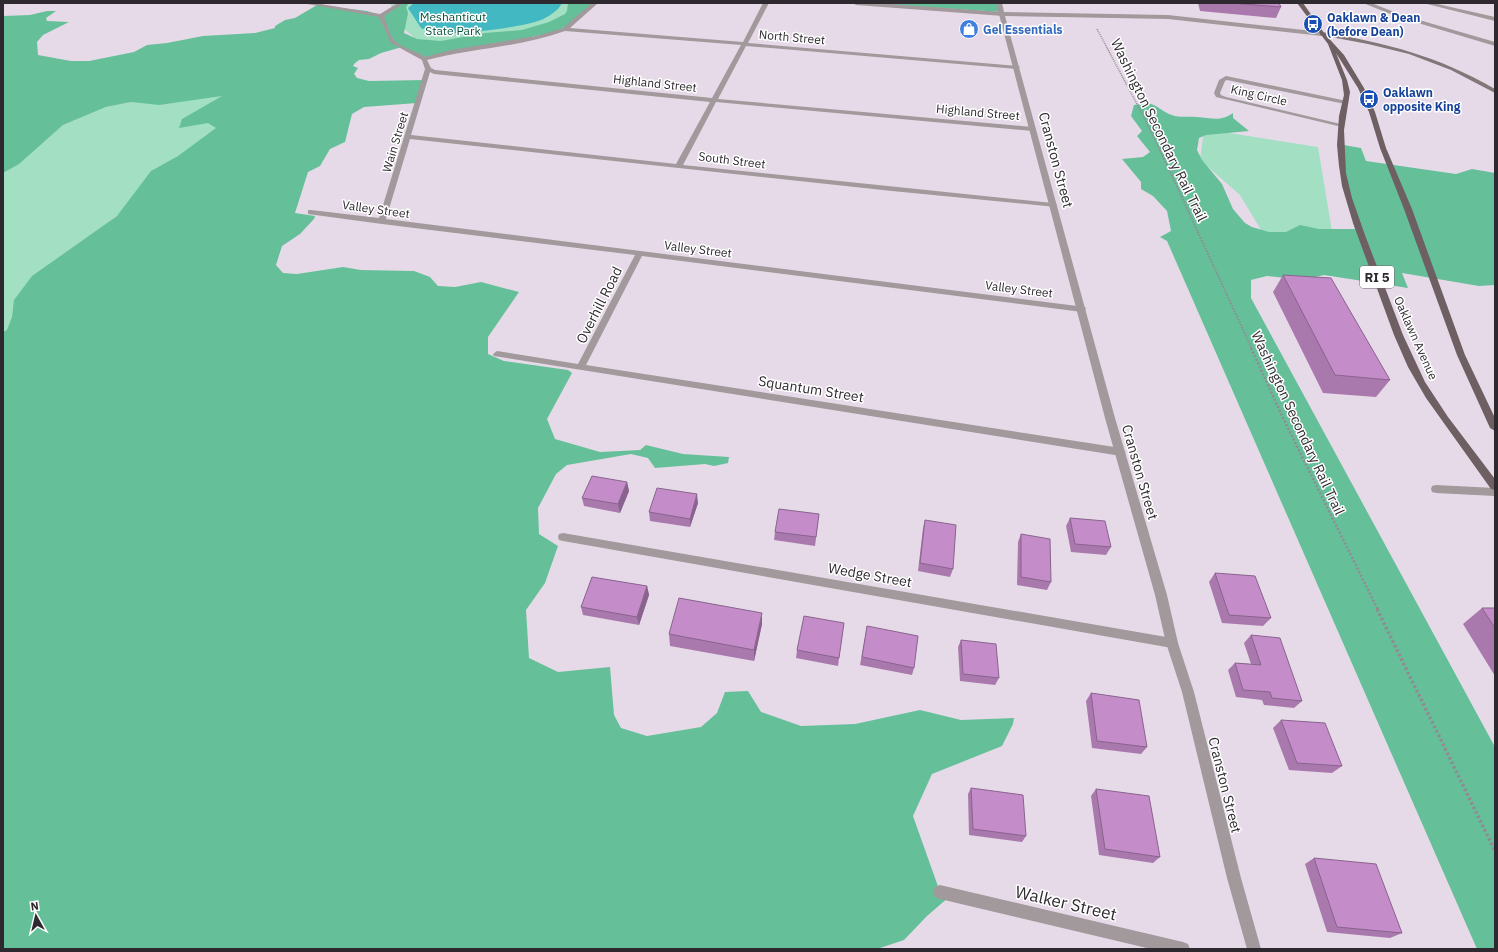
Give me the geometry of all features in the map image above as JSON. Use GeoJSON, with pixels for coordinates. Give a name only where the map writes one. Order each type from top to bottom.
{"type":"FeatureCollection","features":[{"type":"Feature","properties":{"kind":"main road","name":"Oaklawn Avenue"},"geometry":{"type":"LineString","coordinates":[[1300,3],[1347,65],[1361,88],[1372,112],[1383,148],[1408,209],[1461,355],[1495,428]]}},
{"type":"Feature","properties":{"kind":"main road"},"geometry":{"type":"LineString","coordinates":[[1322,34],[1386,45],[1419,54],[1450,66],[1495,91]]}},
{"type":"Feature","properties":{"kind":"main road","name":"Oaklawn Avenue"},"geometry":{"type":"LineString","coordinates":[[1331,44],[1332,51],[1345,79],[1347,96],[1342,125],[1343,171],[1353,212],[1386,303],[1406,350],[1428,395],[1466,449],[1495,486]]}},
{"type":"Feature","properties":{"kind":"street"},"geometry":{"type":"LineString","coordinates":[[305,3],[371,13],[381,16],[393,42],[425,59],[428,64],[428,69]]}},
{"type":"Feature","properties":{"kind":"street"},"geometry":{"type":"LineString","coordinates":[[381,16],[401,3]]}},
{"type":"Feature","properties":{"kind":"street"},"geometry":{"type":"LineString","coordinates":[[425,59],[451,52],[537,38],[564,29],[595,3]]}},
{"type":"Feature","properties":{"kind":"street"},"geometry":{"type":"LineString","coordinates":[[678,165],[766,3]]}},
{"type":"Feature","properties":{"kind":"street"},"geometry":{"type":"LineString","coordinates":[[856,3],[1002,14],[1119,15],[1186,18],[1322,34]]}},
{"type":"Feature","properties":{"kind":"street","name":"Cranston Street"},"geometry":{"type":"LineString","coordinates":[[999,3],[1110,418],[1121,452],[1172,643],[1188,692],[1234,878],[1254,949]]}},
{"type":"Feature","properties":{"kind":"street"},"geometry":{"type":"LineString","coordinates":[[1366,3],[1400,16],[1495,44]]}},
{"type":"Feature","properties":{"kind":"street"},"geometry":{"type":"LineString","coordinates":[[1426,3],[1495,19]]}},
{"type":"Feature","properties":{"kind":"street","name":"North Street"},"geometry":{"type":"LineString","coordinates":[[564,29],[1017,67]]}},
{"type":"Feature","properties":{"kind":"street","name":"Highland Street"},"geometry":{"type":"LineString","coordinates":[[428,69],[434,72],[713,100],[1033,129]]}},
{"type":"Feature","properties":{"kind":"street","name":"Wain Street"},"geometry":{"type":"LineString","coordinates":[[382,222],[428,69]]}},
{"type":"Feature","properties":{"kind":"street","name":"King Circle"},"geometry":{"type":"LineString","coordinates":[[1342,125],[1224,98],[1218,96],[1217,93],[1222,80],[1226,78],[1345,102]]}},
{"type":"Feature","properties":{"kind":"street","name":"South Street"},"geometry":{"type":"LineString","coordinates":[[408,137],[678,165],[856,186],[1053,205]]}},
{"type":"Feature","properties":{"kind":"street","name":"Valley Street"},"geometry":{"type":"LineString","coordinates":[[311,212],[1082,309]]}},
{"type":"Feature","properties":{"kind":"street","name":"Overhill Road"},"geometry":{"type":"LineString","coordinates":[[581,367],[640,254]]}},
{"type":"Feature","properties":{"kind":"street","name":"Squantum Street"},"geometry":{"type":"LineString","coordinates":[[497,354],[1121,452]]}},
{"type":"Feature","properties":{"kind":"street"},"geometry":{"type":"LineString","coordinates":[[1436,489],[1495,492]]}},
{"type":"Feature","properties":{"kind":"street","name":"Wedge Street"},"geometry":{"type":"LineString","coordinates":[[563,537],[1172,643]]}},
{"type":"Feature","properties":{"kind":"street","name":"Walker Street"},"geometry":{"type":"LineString","coordinates":[[940,892],[1183,949]]}},
{"type":"Feature","properties":{"kind":"path","name":"Washington Secondary Rail Trail"},"geometry":{"type":"LineString","coordinates":[[1095,24],[1146,121],[1212,259],[1283,418],[1426,707],[1495,851]]}},
{"type":"Feature","properties":{"kind":"green space","name":"Meshanticut State Park"},"geometry":{"type":"Polygon","coordinates":[[[390,3],[584,3],[564,19],[525,34],[471,43],[420,43],[401,26],[390,3]]]}},
{"type":"Feature","properties":{"kind":"green space"},"geometry":{"type":"Polygon","coordinates":[[[401,3],[409,3],[406,7],[408,13],[404,33],[417,39],[441,41],[485,33],[522,30],[549,22],[565,14],[568,3],[594,3],[568,26],[551,33],[427,58],[402,47],[381,53],[369,59],[359,60],[355,63],[353,66],[358,68],[354,74],[357,78],[369,81],[424,80],[417,103],[364,107],[352,114],[345,142],[330,149],[320,166],[308,172],[295,213],[315,216],[314,219],[300,234],[282,246],[276,265],[283,273],[297,274],[343,267],[361,270],[414,271],[430,277],[438,286],[455,287],[481,282],[519,292],[488,337],[488,354],[504,361],[568,370],[572,373],[547,419],[555,439],[600,452],[640,450],[646,445],[683,454],[729,457],[728,463],[714,466],[705,464],[655,468],[648,458],[631,454],[567,465],[556,474],[538,508],[539,534],[558,546],[545,583],[526,610],[529,658],[558,672],[610,667],[614,715],[621,728],[647,736],[701,727],[717,713],[725,692],[748,691],[761,712],[801,726],[855,724],[920,710],[961,720],[1014,718],[1013,724],[1002,746],[932,774],[913,816],[940,892],[949,897],[927,916],[904,940],[877,949],[3,949],[3,332],[7,330],[12,317],[14,300],[32,276],[117,216],[151,171],[178,156],[216,128],[208,123],[179,128],[182,119],[222,96],[159,105],[131,102],[106,107],[63,125],[19,164],[3,173],[3,16],[30,15],[47,11],[56,11],[46,18],[47,21],[69,22],[43,35],[37,42],[38,55],[71,61],[89,61],[134,52],[147,45],[203,36],[255,33],[275,28],[275,26],[285,20],[295,18],[317,5],[367,11],[380,15],[401,3]]]}},
{"type":"Feature","properties":{"kind":"green space"},"geometry":{"type":"Polygon","coordinates":[[[864,3],[1000,3],[1002,12],[864,3]]]}},
{"type":"Feature","properties":{"kind":"green space"},"geometry":{"type":"Polygon","coordinates":[[[185,79],[276,97],[110,221],[99,242],[3,773],[3,173],[19,163],[63,125],[106,107],[131,102],[153,104],[185,79]]]}},
{"type":"Feature","properties":{"kind":"green space"},"geometry":{"type":"Polygon","coordinates":[[[1147,103],[1175,116],[1211,119],[1224,118],[1233,113],[1233,118],[1249,131],[1206,135],[1199,138],[1197,150],[1202,160],[1222,184],[1233,209],[1245,223],[1252,227],[1269,232],[1286,232],[1300,225],[1319,229],[1355,229],[1346,188],[1344,145],[1361,148],[1366,161],[1456,174],[1472,169],[1495,173],[1495,285],[1479,286],[1402,273],[1408,288],[1324,275],[1303,280],[1267,276],[1251,280],[1251,298],[1495,747],[1495,949],[1477,949],[1167,241],[1160,237],[1171,231],[1167,211],[1153,196],[1141,189],[1141,182],[1122,159],[1143,157],[1150,152],[1137,136],[1142,131],[1131,116],[1134,105],[1147,103]]]}},
{"type":"Feature","properties":{"kind":"green space"},"geometry":{"type":"Polygon","coordinates":[[[1204,129],[1318,147],[1337,261],[1277,257],[1240,195],[1200,160],[1204,129]]]}},
{"type":"Feature","properties":{"kind":"water","name":"Meshanticut State Park"},"geometry":{"type":"Polygon","coordinates":[[[414,3],[562,3],[550,15],[531,23],[471,32],[443,33],[433,32],[421,28],[408,8],[414,3]]]}},
{"type":"Feature","properties":{"kind":"building"},"geometry":{"type":"Polygon","coordinates":[[[1231,3],[1279,3],[1281,7],[1231,3]]]}},
{"type":"Feature","properties":{"kind":"building"},"geometry":{"type":"Polygon","coordinates":[[[1283,275],[1331,278],[1390,380],[1335,375],[1283,275]]]}},
{"type":"Feature","properties":{"kind":"building"},"geometry":{"type":"Polygon","coordinates":[[[592,476],[627,482],[618,504],[582,498],[592,476]]]}},
{"type":"Feature","properties":{"kind":"building"},"geometry":{"type":"Polygon","coordinates":[[[657,488],[697,494],[690,519],[649,512],[657,488]]]}},
{"type":"Feature","properties":{"kind":"building"},"geometry":{"type":"Polygon","coordinates":[[[779,509],[819,514],[816,537],[775,532],[779,509]]]}},
{"type":"Feature","properties":{"kind":"building"},"geometry":{"type":"Polygon","coordinates":[[[1070,518],[1105,521],[1111,547],[1075,544],[1070,518]]]}},
{"type":"Feature","properties":{"kind":"building"},"geometry":{"type":"Polygon","coordinates":[[[925,520],[956,525],[953,569],[920,563],[925,520]]]}},
{"type":"Feature","properties":{"kind":"building"},"geometry":{"type":"Polygon","coordinates":[[[1021,534],[1050,539],[1051,582],[1021,577],[1021,534]]]}},
{"type":"Feature","properties":{"kind":"building"},"geometry":{"type":"Polygon","coordinates":[[[1215,573],[1255,576],[1271,618],[1229,615],[1215,573]]]}},
{"type":"Feature","properties":{"kind":"building"},"geometry":{"type":"Polygon","coordinates":[[[592,577],[647,586],[637,617],[581,607],[592,577]]]}},
{"type":"Feature","properties":{"kind":"building"},"geometry":{"type":"Polygon","coordinates":[[[679,598],[762,613],[754,650],[669,634],[679,598]]]}},
{"type":"Feature","properties":{"kind":"building"},"geometry":{"type":"Polygon","coordinates":[[[1482,608],[1495,608],[1495,628],[1482,608]]]}},
{"type":"Feature","properties":{"kind":"building"},"geometry":{"type":"Polygon","coordinates":[[[804,616],[844,623],[839,658],[797,650],[804,616]]]}},
{"type":"Feature","properties":{"kind":"building"},"geometry":{"type":"Polygon","coordinates":[[[867,626],[918,636],[914,668],[862,657],[867,626]]]}},
{"type":"Feature","properties":{"kind":"building"},"geometry":{"type":"Polygon","coordinates":[[[1251,635],[1280,638],[1302,701],[1272,698],[1270,692],[1243,690],[1235,663],[1261,665],[1251,635]]]}},
{"type":"Feature","properties":{"kind":"building"},"geometry":{"type":"Polygon","coordinates":[[[961,640],[996,644],[999,678],[963,674],[961,640]]]}},
{"type":"Feature","properties":{"kind":"building"},"geometry":{"type":"Polygon","coordinates":[[[1091,693],[1139,700],[1147,747],[1097,741],[1091,693]]]}},
{"type":"Feature","properties":{"kind":"building"},"geometry":{"type":"Polygon","coordinates":[[[1281,720],[1325,723],[1342,766],[1297,763],[1281,720]]]}},
{"type":"Feature","properties":{"kind":"building"},"geometry":{"type":"Polygon","coordinates":[[[971,788],[1023,795],[1026,836],[973,829],[971,788]]]}},
{"type":"Feature","properties":{"kind":"building"},"geometry":{"type":"Polygon","coordinates":[[[1096,789],[1149,796],[1160,857],[1105,849],[1096,789]]]}},
{"type":"Feature","properties":{"kind":"building"},"geometry":{"type":"Polygon","coordinates":[[[1314,858],[1376,864],[1402,933],[1337,927],[1314,858]]]}},
{"type":"Feature","properties":{"kind":"place","name":"Oaklawn & Dean (before Dean)"},"geometry":{"type":"Point","coordinates":[1313,24]}},
{"type":"Feature","properties":{"kind":"place","name":"Gel Essentials"},"geometry":{"type":"Point","coordinates":[969,29]}},
{"type":"Feature","properties":{"kind":"place","name":"Oaklawn opposite King"},"geometry":{"type":"Point","coordinates":[1369,99]}}]}
